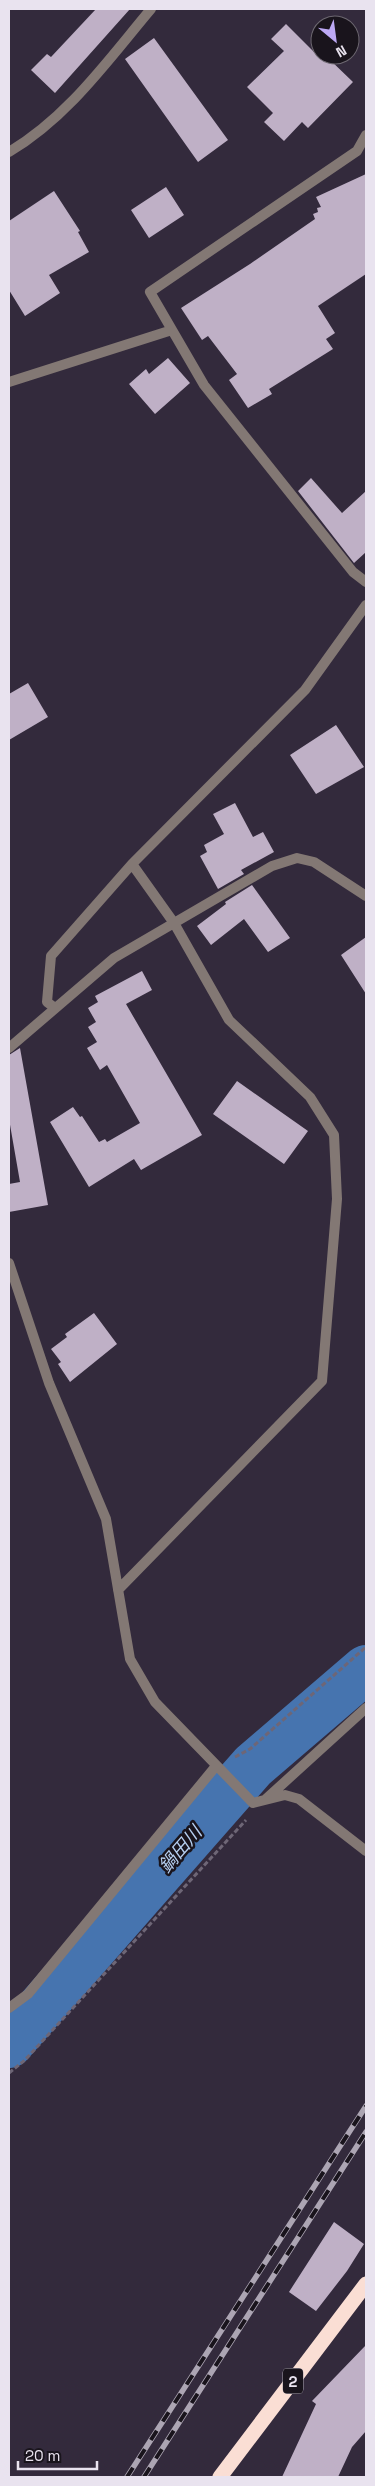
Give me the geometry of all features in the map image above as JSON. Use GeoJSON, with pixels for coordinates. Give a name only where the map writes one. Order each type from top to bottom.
{"type":"FeatureCollection","features":[{"type":"Feature","properties":{"kind":"highway","name":"2"},"geometry":{"type":"LineString","coordinates":[[220,2477],[366,2284]]}},
{"type":"Feature","properties":{"kind":"street"},"geometry":{"type":"LineString","coordinates":[[9,152],[22,144],[73,102],[151,9]]}},
{"type":"Feature","properties":{"kind":"street"},"geometry":{"type":"LineString","coordinates":[[366,135],[357,150],[150,292],[204,384],[353,572],[366,582]]}},
{"type":"Feature","properties":{"kind":"street"},"geometry":{"type":"LineString","coordinates":[[9,382],[172,330]]}},
{"type":"Feature","properties":{"kind":"street"},"geometry":{"type":"LineString","coordinates":[[55,1008],[47,1002],[51,956],[132,864],[305,690],[366,605]]}},
{"type":"Feature","properties":{"kind":"street"},"geometry":{"type":"LineString","coordinates":[[9,1048],[114,958],[272,866],[297,858],[314,862],[366,896]]}},
{"type":"Feature","properties":{"kind":"street"},"geometry":{"type":"LineString","coordinates":[[118,1590],[322,1381],[337,1199],[334,1135],[310,1097],[229,1020],[174,923],[132,864]]}},
{"type":"Feature","properties":{"kind":"street"},"geometry":{"type":"LineString","coordinates":[[9,1263],[50,1383],[106,1519],[130,1659],[155,1702],[253,1803],[285,1795],[299,1799],[366,1851]]}},
{"type":"Feature","properties":{"kind":"street"},"geometry":{"type":"LineString","coordinates":[[266,1800],[366,1708]]}},
{"type":"Feature","properties":{"kind":"street"},"geometry":{"type":"LineString","coordinates":[[9,2008],[34,1986],[219,1770]]}},
{"type":"Feature","properties":{"kind":"path"},"geometry":{"type":"LineString","coordinates":[[219,1770],[250,1749],[366,1647]]}},
{"type":"Feature","properties":{"kind":"path"},"geometry":{"type":"LineString","coordinates":[[9,2074],[25,2060],[227,1839],[266,1800]]}},
{"type":"Feature","properties":{"kind":"building"},"geometry":{"type":"Polygon","coordinates":[[[96,9],[130,9],[55,93],[31,70],[47,54],[51,57],[96,9]]]}},
{"type":"Feature","properties":{"kind":"building"},"geometry":{"type":"Polygon","coordinates":[[[286,24],[310,48],[310,65],[335,65],[353,82],[308,128],[302,122],[284,141],[264,122],[273,113],[247,87],[284,51],[271,39],[286,24]]]}},
{"type":"Feature","properties":{"kind":"building"},"geometry":{"type":"Polygon","coordinates":[[[154,38],[228,140],[198,162],[125,59],[154,38]]]}},
{"type":"Feature","properties":{"kind":"building"},"geometry":{"type":"Polygon","coordinates":[[[366,174],[366,274],[318,306],[335,333],[326,339],[333,349],[269,389],[272,394],[248,408],[229,380],[237,374],[208,336],[202,340],[181,308],[250,264],[315,219],[313,214],[318,212],[317,208],[321,207],[316,197],[366,174]]]}},
{"type":"Feature","properties":{"kind":"building"},"geometry":{"type":"Polygon","coordinates":[[[166,187],[184,215],[149,238],[131,210],[166,187]]]}},
{"type":"Feature","properties":{"kind":"building"},"geometry":{"type":"Polygon","coordinates":[[[54,191],[80,231],[78,232],[89,252],[49,275],[60,293],[25,316],[9,290],[9,221],[54,191]]]}},
{"type":"Feature","properties":{"kind":"building"},"geometry":{"type":"Polygon","coordinates":[[[168,358],[190,383],[155,414],[129,384],[146,369],[149,374],[168,358]]]}},
{"type":"Feature","properties":{"kind":"building"},"geometry":{"type":"Polygon","coordinates":[[[311,478],[342,513],[366,491],[366,552],[354,563],[298,491],[311,478]]]}},
{"type":"Feature","properties":{"kind":"building"},"geometry":{"type":"Polygon","coordinates":[[[28,683],[48,717],[9,740],[9,694],[28,683]]]}},
{"type":"Feature","properties":{"kind":"building"},"geometry":{"type":"Polygon","coordinates":[[[336,725],[364,767],[316,794],[290,755],[336,725]]]}},
{"type":"Feature","properties":{"kind":"building"},"geometry":{"type":"Polygon","coordinates":[[[235,803],[253,837],[263,832],[274,852],[241,870],[244,874],[218,889],[200,856],[207,852],[204,845],[224,834],[213,814],[235,803]]]}},
{"type":"Feature","properties":{"kind":"building"},"geometry":{"type":"Polygon","coordinates":[[[252,885],[290,938],[268,952],[244,919],[211,945],[197,926],[226,904],[225,902],[252,885]]]}},
{"type":"Feature","properties":{"kind":"building"},"geometry":{"type":"Polygon","coordinates":[[[366,937],[366,994],[341,955],[366,937]]]}},
{"type":"Feature","properties":{"kind":"building"},"geometry":{"type":"Polygon","coordinates":[[[142,971],[152,990],[126,1004],[202,1135],[141,1170],[134,1159],[89,1187],[50,1122],[73,1107],[80,1117],[82,1116],[99,1142],[105,1139],[107,1142],[140,1123],[107,1065],[100,1070],[87,1048],[97,1042],[88,1027],[96,1022],[88,1008],[98,1002],[95,996],[142,971]]]}},
{"type":"Feature","properties":{"kind":"building"},"geometry":{"type":"Polygon","coordinates":[[[20,1048],[48,1205],[9,1212],[9,1184],[20,1182],[9,1119],[9,1055],[20,1048]]]}},
{"type":"Feature","properties":{"kind":"building"},"geometry":{"type":"Polygon","coordinates":[[[237,1081],[308,1131],[284,1164],[213,1114],[237,1081]]]}},
{"type":"Feature","properties":{"kind":"building"},"geometry":{"type":"Polygon","coordinates":[[[94,1313],[117,1344],[70,1382],[58,1364],[61,1362],[51,1349],[67,1337],[65,1334],[94,1313]]]}},
{"type":"Feature","properties":{"kind":"building"},"geometry":{"type":"Polygon","coordinates":[[[334,2222],[364,2244],[347,2271],[316,2311],[289,2292],[334,2222]]]}},
{"type":"Feature","properties":{"kind":"building"},"geometry":{"type":"Polygon","coordinates":[[[366,2345],[366,2431],[352,2447],[338,2477],[282,2477],[316,2404],[312,2401],[366,2345]]]}},
{"type":"Feature","properties":{"kind":"waterway","name":"鍋田川"},"geometry":{"type":"LineString","coordinates":[[9,2044],[253,1766],[366,1669]]}},
{"type":"Feature","properties":{"kind":"railway"},"geometry":{"type":"LineString","coordinates":[[127,2477],[366,2106]]}},
{"type":"Feature","properties":{"kind":"railway"},"geometry":{"type":"LineString","coordinates":[[144,2477],[366,2132]]}}]}
